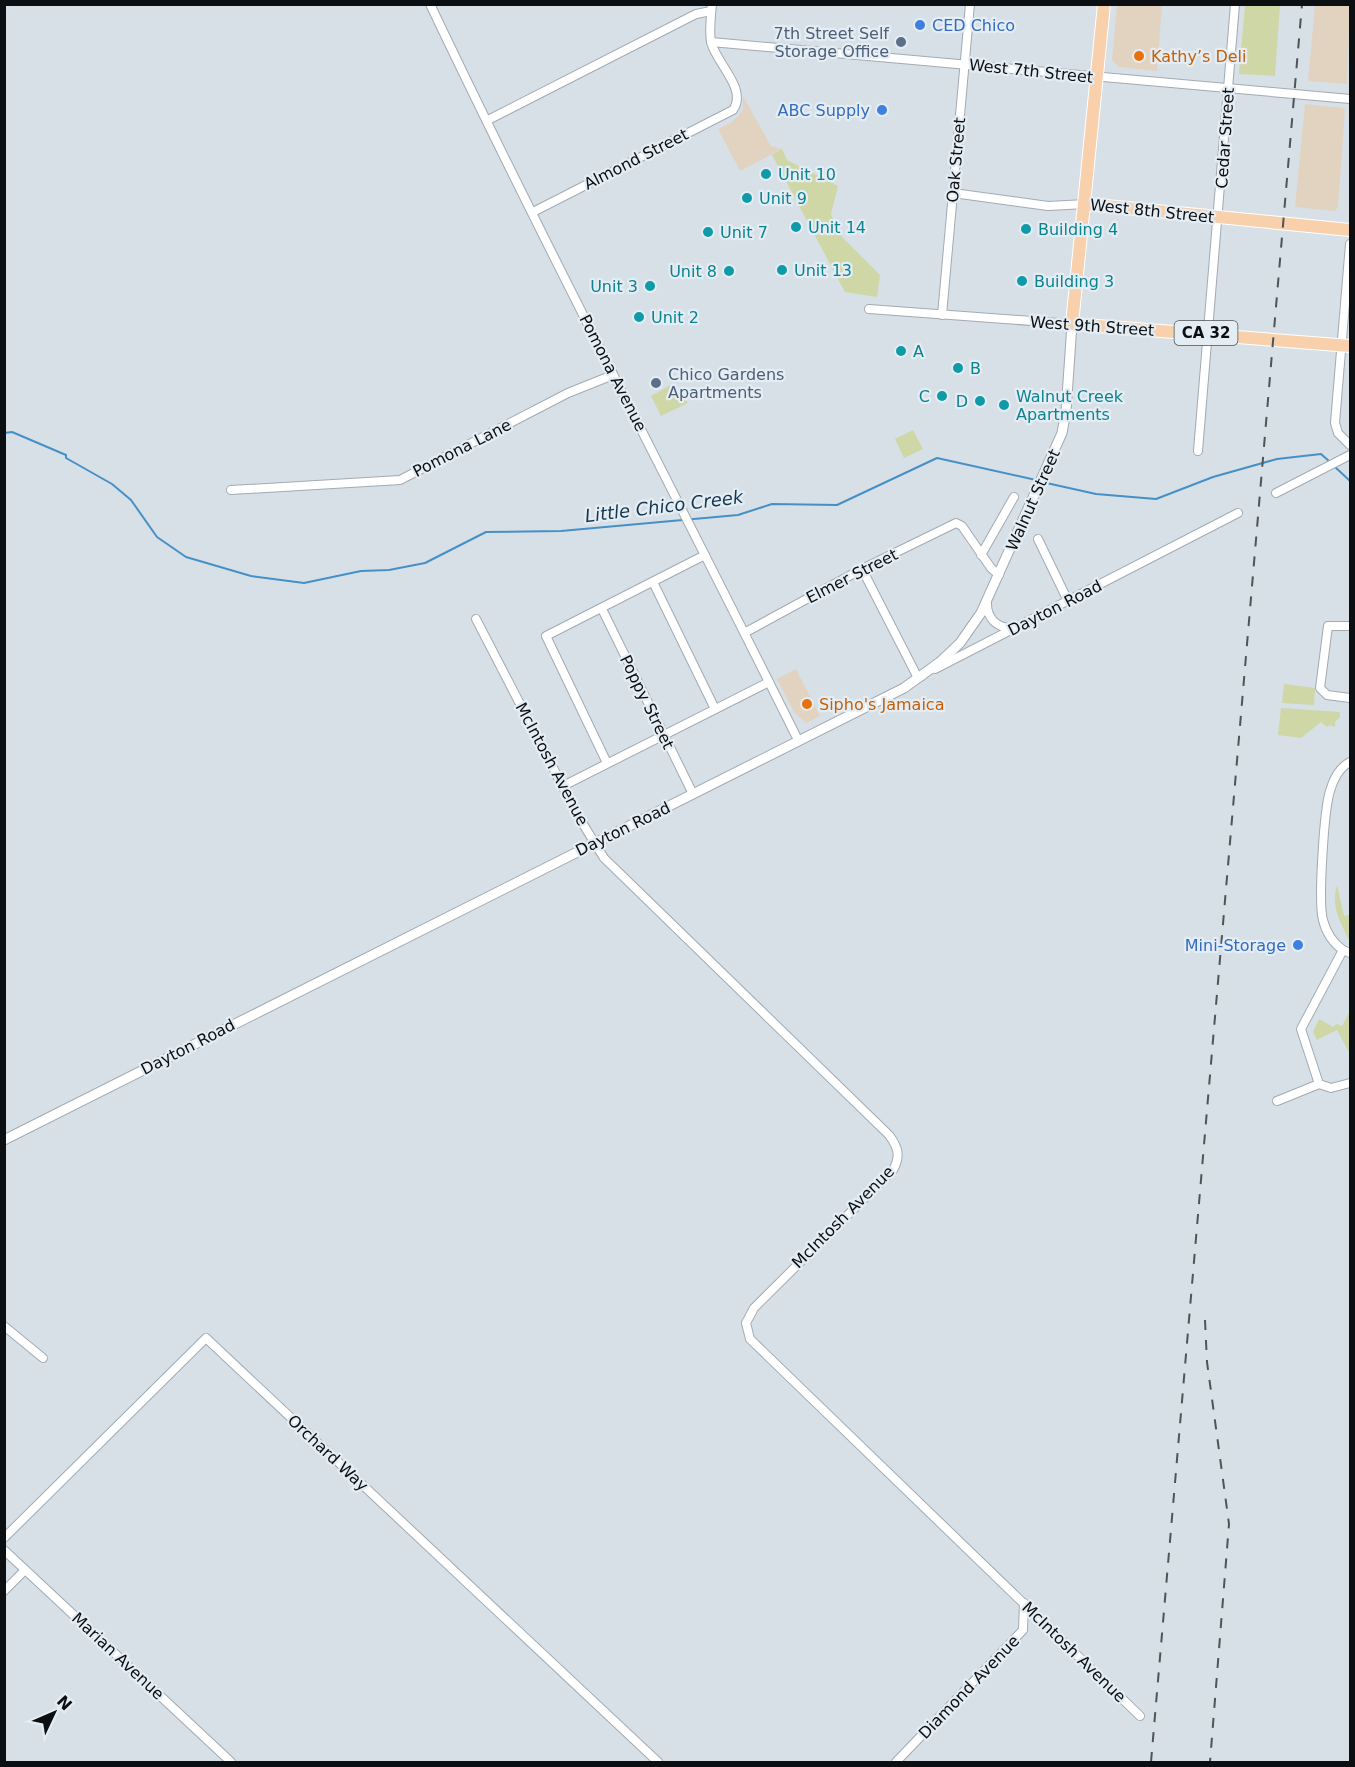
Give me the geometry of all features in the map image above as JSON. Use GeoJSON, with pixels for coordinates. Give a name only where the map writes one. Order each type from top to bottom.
{"type":"FeatureCollection","features":[{"type":"Feature","properties":{"kind":"main road","name":"Walnut Street"},"geometry":{"type":"LineString","coordinates":[[1072,324],[1086,204],[1104,4]]}},
{"type":"Feature","properties":{"kind":"main road","name":"West 8th Street"},"geometry":{"type":"LineString","coordinates":[[1086,204],[1350,230]]}},
{"type":"Feature","properties":{"kind":"main road","name":"West 9th Street"},"geometry":{"type":"LineString","coordinates":[[1072,324],[1345,345]]}},
{"type":"Feature","properties":{"kind":"street","name":"Pomona Avenue"},"geometry":{"type":"LineString","coordinates":[[430,4],[613,375],[746,632],[798,740]]}},
{"type":"Feature","properties":{"kind":"street","name":"Oak Street"},"geometry":{"type":"LineString","coordinates":[[942,315],[969,4]]}},
{"type":"Feature","properties":{"kind":"street","name":"Cedar Street"},"geometry":{"type":"LineString","coordinates":[[1198,451],[1235,4]]}},
{"type":"Feature","properties":{"kind":"street"},"geometry":{"type":"LineString","coordinates":[[488,120],[712,8],[711,42]]}},
{"type":"Feature","properties":{"kind":"street","name":"West 7th Street"},"geometry":{"type":"LineString","coordinates":[[711,42],[1350,99]]}},
{"type":"Feature","properties":{"kind":"street","name":"Almond Street"},"geometry":{"type":"LineString","coordinates":[[533,212],[727,114],[737,104],[737,92],[711,42]]}},
{"type":"Feature","properties":{"kind":"street","name":"West 8th Street"},"geometry":{"type":"LineString","coordinates":[[953,193],[1048,206],[1086,204]]}},
{"type":"Feature","properties":{"kind":"street"},"geometry":{"type":"LineString","coordinates":[[1350,244],[1345,345],[1335,423],[1338,433],[1350,445]]}},
{"type":"Feature","properties":{"kind":"street","name":"West 9th Street"},"geometry":{"type":"LineString","coordinates":[[869,309],[1072,324]]}},
{"type":"Feature","properties":{"kind":"street","name":"Walnut Street"},"geometry":{"type":"LineString","coordinates":[[918,678],[960,643],[981,613],[1038,490],[1062,433],[1066,411],[1072,324]]}},
{"type":"Feature","properties":{"kind":"street","name":"Pomona Lane"},"geometry":{"type":"LineString","coordinates":[[231,490],[400,480],[568,393],[613,375]]}},
{"type":"Feature","properties":{"kind":"street"},"geometry":{"type":"LineString","coordinates":[[1276,493],[1349,456]]}},
{"type":"Feature","properties":{"kind":"street"},"geometry":{"type":"LineString","coordinates":[[999,574],[981,555],[1014,497]]}},
{"type":"Feature","properties":{"kind":"street","name":"Dayton Road"},"geometry":{"type":"LineString","coordinates":[[4,1140],[904,688],[918,678],[1238,513]]}},
{"type":"Feature","properties":{"kind":"street","name":"Elmer Street"},"geometry":{"type":"LineString","coordinates":[[746,632],[862,569],[953,525],[960,524],[981,555]]}},
{"type":"Feature","properties":{"kind":"street"},"geometry":{"type":"LineString","coordinates":[[1038,539],[1068,601]]}},
{"type":"Feature","properties":{"kind":"street"},"geometry":{"type":"LineString","coordinates":[[607,763],[546,636],[705,555]]}},
{"type":"Feature","properties":{"kind":"street"},"geometry":{"type":"LineString","coordinates":[[862,569],[918,678]]}},
{"type":"Feature","properties":{"kind":"street"},"geometry":{"type":"LineString","coordinates":[[653,582],[715,709]]}},
{"type":"Feature","properties":{"kind":"street"},"geometry":{"type":"LineString","coordinates":[[987,599],[989,614],[993,622],[1004,628],[1015,628]]}},
{"type":"Feature","properties":{"kind":"street","name":"Poppy Street"},"geometry":{"type":"LineString","coordinates":[[602,609],[693,794]]}},
{"type":"Feature","properties":{"kind":"street","name":"McIntosh Avenue"},"geometry":{"type":"LineString","coordinates":[[476,619],[562,786],[594,842],[615,870],[895,1142],[898,1157],[893,1170],[762,1298],[748,1316],[747,1330],[756,1347],[1140,1716]]}},
{"type":"Feature","properties":{"kind":"street"},"geometry":{"type":"LineString","coordinates":[[1350,626],[1328,626],[1320,688],[1327,695],[1350,698]]}},
{"type":"Feature","properties":{"kind":"street"},"geometry":{"type":"LineString","coordinates":[[562,786],[769,682]]}},
{"type":"Feature","properties":{"kind":"street"},"geometry":{"type":"LineString","coordinates":[[1319,1084],[1301,1029],[1347,951],[1336,945],[1325,925],[1320,898],[1329,794],[1337,774],[1350,762]]}},
{"type":"Feature","properties":{"kind":"street"},"geometry":{"type":"LineString","coordinates":[[1277,1101],[1319,1084],[1331,1088],[1350,1083]]}},
{"type":"Feature","properties":{"kind":"street"},"geometry":{"type":"LineString","coordinates":[[4,1326],[43,1358]]}},
{"type":"Feature","properties":{"kind":"street","name":"Orchard Way"},"geometry":{"type":"LineString","coordinates":[[4,1538],[206,1338],[657,1762]]}},
{"type":"Feature","properties":{"kind":"street","name":"Marian Avenue"},"geometry":{"type":"LineString","coordinates":[[4,1550],[231,1762]]}},
{"type":"Feature","properties":{"kind":"street"},"geometry":{"type":"LineString","coordinates":[[4,1591],[25,1570]]}},
{"type":"Feature","properties":{"kind":"street","name":"Diamond Avenue"},"geometry":{"type":"LineString","coordinates":[[896,1762],[1023,1630],[1024,1603]]}},
{"type":"Feature","properties":{"kind":"shaded area"},"geometry":{"type":"Polygon","coordinates":[[[1117,5],[1162,5],[1157,71],[1119,67],[1112,60],[1117,5]]]}},
{"type":"Feature","properties":{"kind":"shaded area"},"geometry":{"type":"Polygon","coordinates":[[[1315,5],[1350,5],[1347,84],[1308,81],[1315,5]]]}},
{"type":"Feature","properties":{"kind":"shaded area"},"geometry":{"type":"Polygon","coordinates":[[[743,96],[771,146],[782,149],[740,171],[718,129],[732,122],[743,110],[743,96]]]}},
{"type":"Feature","properties":{"kind":"shaded area"},"geometry":{"type":"Polygon","coordinates":[[[1305,104],[1345,110],[1338,207],[1335,211],[1295,207],[1305,104]]]}},
{"type":"Feature","properties":{"kind":"shaded area"},"geometry":{"type":"Polygon","coordinates":[[[796,669],[820,716],[806,723],[794,712],[777,679],[796,669]]]}},
{"type":"Feature","properties":{"kind":"green space"},"geometry":{"type":"Polygon","coordinates":[[[1245,5],[1280,5],[1275,76],[1239,74],[1245,5]]]}},
{"type":"Feature","properties":{"kind":"green space"},"geometry":{"type":"Polygon","coordinates":[[[782,149],[787,160],[838,186],[831,214],[842,237],[880,275],[877,297],[845,292],[772,155],[782,149]]]}},
{"type":"Feature","properties":{"kind":"green space"},"geometry":{"type":"Polygon","coordinates":[[[671,385],[688,403],[661,416],[651,396],[671,385]]]}},
{"type":"Feature","properties":{"kind":"green space"},"geometry":{"type":"Polygon","coordinates":[[[913,430],[923,449],[904,458],[895,439],[913,430]]]}},
{"type":"Feature","properties":{"kind":"green space"},"geometry":{"type":"Polygon","coordinates":[[[1284,684],[1315,688],[1314,705],[1282,703],[1284,684]]]}},
{"type":"Feature","properties":{"kind":"green space"},"geometry":{"type":"Polygon","coordinates":[[[1281,708],[1340,712],[1340,717],[1335,722],[1335,727],[1330,725],[1327,727],[1321,722],[1301,738],[1278,735],[1281,708]]]}},
{"type":"Feature","properties":{"kind":"green space"},"geometry":{"type":"Polygon","coordinates":[[[1337,885],[1344,916],[1350,915],[1350,939],[1337,912],[1335,893],[1337,885]]]}},
{"type":"Feature","properties":{"kind":"green space"},"geometry":{"type":"Polygon","coordinates":[[[1350,1011],[1350,1054],[1337,1030],[1317,1040],[1313,1032],[1319,1019],[1333,1027],[1337,1024],[1342,1026],[1350,1011]]]}},
{"type":"Feature","properties":{"kind":"waterway","name":"Little Chico Creek"},"geometry":{"type":"LineString","coordinates":[[4,433],[12,432],[66,455],[66,458],[112,484],[131,500],[157,537],[186,557],[251,576],[304,583],[361,571],[389,570],[425,563],[486,532],[561,531],[738,515],[772,504],[837,505],[937,458],[1036,480]]}},
{"type":"Feature","properties":{"kind":"waterway","name":"Little Chico Creek"},"geometry":{"type":"LineString","coordinates":[[1042,482],[1096,494],[1156,499],[1213,477],[1277,459],[1321,454],[1330,462]]}},
{"type":"Feature","properties":{"kind":"waterway","name":"Little Chico Creek"},"geometry":{"type":"LineString","coordinates":[[1334,466],[1350,481]]}},
{"type":"Feature","properties":{"kind":"railway"},"geometry":{"type":"LineString","coordinates":[[1151,1762],[1302,4]]}},
{"type":"Feature","properties":{"kind":"railway"},"geometry":{"type":"LineString","coordinates":[[1205,1320],[1207,1362],[1229,1524],[1210,1762]]}},
{"type":"Feature","properties":{"kind":"place","name":"CED Chico"},"geometry":{"type":"Point","coordinates":[920,25]}},
{"type":"Feature","properties":{"kind":"place","name":"7th Street Self Storage Office"},"geometry":{"type":"Point","coordinates":[901,42]}},
{"type":"Feature","properties":{"kind":"place","name":"Kathy’s Deli"},"geometry":{"type":"Point","coordinates":[1139,56]}},
{"type":"Feature","properties":{"kind":"place","name":"ABC Supply"},"geometry":{"type":"Point","coordinates":[882,110]}},
{"type":"Feature","properties":{"kind":"place","name":"Unit 10"},"geometry":{"type":"Point","coordinates":[766,174]}},
{"type":"Feature","properties":{"kind":"place","name":"Unit 9"},"geometry":{"type":"Point","coordinates":[747,198]}},
{"type":"Feature","properties":{"kind":"place","name":"Unit 14"},"geometry":{"type":"Point","coordinates":[796,227]}},
{"type":"Feature","properties":{"kind":"place","name":"Building 4"},"geometry":{"type":"Point","coordinates":[1026,229]}},
{"type":"Feature","properties":{"kind":"place","name":"Unit 7"},"geometry":{"type":"Point","coordinates":[708,232]}},
{"type":"Feature","properties":{"kind":"place","name":"Unit 13"},"geometry":{"type":"Point","coordinates":[782,270]}},
{"type":"Feature","properties":{"kind":"place","name":"Unit 8"},"geometry":{"type":"Point","coordinates":[729,271]}},
{"type":"Feature","properties":{"kind":"place","name":"Building 3"},"geometry":{"type":"Point","coordinates":[1022,281]}},
{"type":"Feature","properties":{"kind":"place","name":"Unit 3"},"geometry":{"type":"Point","coordinates":[650,286]}},
{"type":"Feature","properties":{"kind":"place","name":"Unit 2"},"geometry":{"type":"Point","coordinates":[639,317]}},
{"type":"Feature","properties":{"kind":"place","name":"A"},"geometry":{"type":"Point","coordinates":[901,351]}},
{"type":"Feature","properties":{"kind":"place","name":"B"},"geometry":{"type":"Point","coordinates":[958,368]}},
{"type":"Feature","properties":{"kind":"place","name":"Chico Gardens Apartments"},"geometry":{"type":"Point","coordinates":[656,383]}},
{"type":"Feature","properties":{"kind":"place","name":"C"},"geometry":{"type":"Point","coordinates":[942,396]}},
{"type":"Feature","properties":{"kind":"place","name":"D"},"geometry":{"type":"Point","coordinates":[980,401]}},
{"type":"Feature","properties":{"kind":"place","name":"Walnut Creek Apartments"},"geometry":{"type":"Point","coordinates":[1004,405]}},
{"type":"Feature","properties":{"kind":"place","name":"Sipho's Jamaica"},"geometry":{"type":"Point","coordinates":[807,704]}},
{"type":"Feature","properties":{"kind":"place","name":"Mini-Storage"},"geometry":{"type":"Point","coordinates":[1298,945]}}]}
